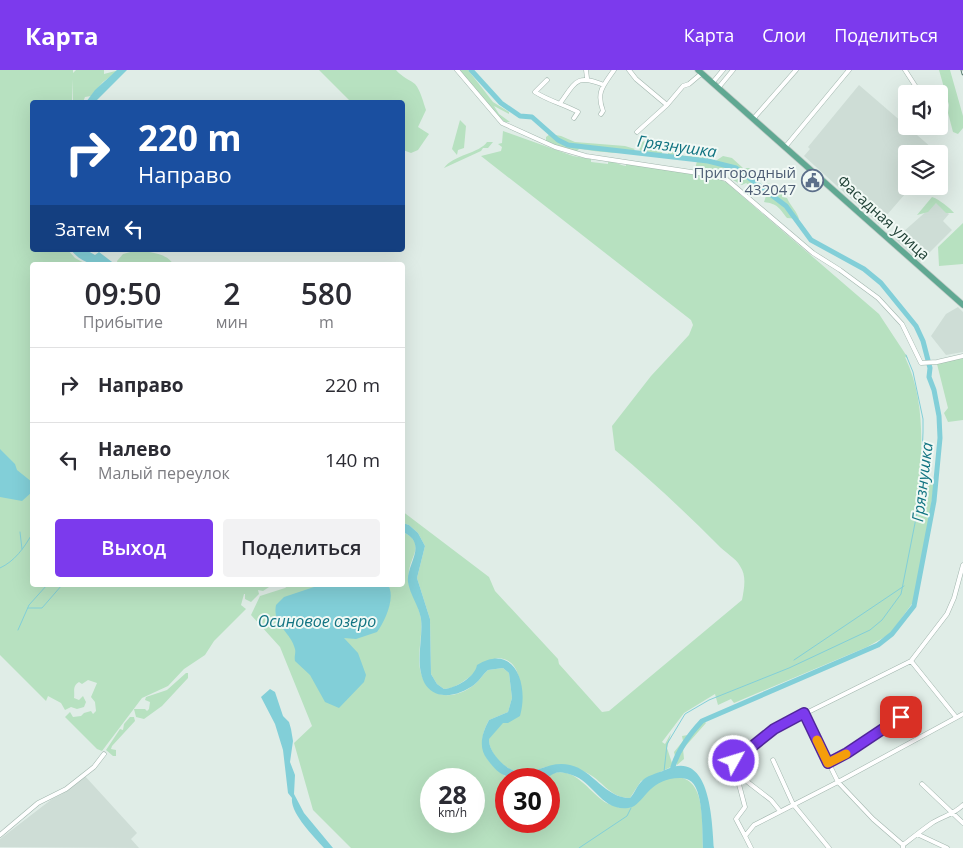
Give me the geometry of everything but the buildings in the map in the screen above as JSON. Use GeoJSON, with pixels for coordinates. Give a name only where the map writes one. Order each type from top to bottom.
{"type":"FeatureCollection","features":[{"type":"Feature","properties":{"kind":"main road","name":"Фасадная улица"},"geometry":{"type":"LineString","coordinates":[[700,72],[786,146],[963,305]]}},
{"type":"Feature","properties":{"kind":"street"},"geometry":{"type":"LineString","coordinates":[[457,70],[502,123],[555,148],[586,156],[712,174],[726,180],[813,253],[878,298],[902,324],[921,363],[937,362],[963,356]]}},
{"type":"Feature","properties":{"kind":"street"},"geometry":{"type":"LineString","coordinates":[[586,70],[587,78]]}},
{"type":"Feature","properties":{"kind":"street"},"geometry":{"type":"LineString","coordinates":[[601,114],[603,111],[599,97],[614,70]]}},
{"type":"Feature","properties":{"kind":"street"},"geometry":{"type":"LineString","coordinates":[[629,70],[636,79],[667,105]]}},
{"type":"Feature","properties":{"kind":"street"},"geometry":{"type":"LineString","coordinates":[[713,82],[723,70]]}},
{"type":"Feature","properties":{"kind":"street"},"geometry":{"type":"LineString","coordinates":[[719,87],[733,70]]}},
{"type":"Feature","properties":{"kind":"street"},"geometry":{"type":"LineString","coordinates":[[754,118],[796,70]]}},
{"type":"Feature","properties":{"kind":"street"},"geometry":{"type":"LineString","coordinates":[[786,146],[849,70]]}},
{"type":"Feature","properties":{"kind":"street"},"geometry":{"type":"LineString","coordinates":[[905,70],[915,85]]}},
{"type":"Feature","properties":{"kind":"street"},"geometry":{"type":"LineString","coordinates":[[637,132],[667,105],[683,86],[690,84],[700,72]]}},
{"type":"Feature","properties":{"kind":"street"},"geometry":{"type":"LineString","coordinates":[[561,102],[573,85],[587,78],[604,85]]}},
{"type":"Feature","properties":{"kind":"street"},"geometry":{"type":"LineString","coordinates":[[547,80],[536,92],[547,100],[561,102],[578,112],[574,118]]}},
{"type":"Feature","properties":{"kind":"street"},"geometry":{"type":"LineString","coordinates":[[750,847],[736,819],[745,807],[733,768],[734,761],[774,729],[911,661],[941,625],[954,598],[963,565]]}},
{"type":"Feature","properties":{"kind":"street"},"geometry":{"type":"LineString","coordinates":[[911,661],[956,717]]}},
{"type":"Feature","properties":{"kind":"street"},"geometry":{"type":"LineString","coordinates":[[804,713],[838,782],[872,819],[903,847],[934,822],[953,815],[963,805]]}},
{"type":"Feature","properties":{"kind":"street"},"geometry":{"type":"LineString","coordinates":[[745,836],[754,825],[963,714]]}},
{"type":"Feature","properties":{"kind":"street"},"geometry":{"type":"LineString","coordinates":[[828,763],[847,753],[901,717]]}},
{"type":"Feature","properties":{"kind":"street"},"geometry":{"type":"LineString","coordinates":[[0,835],[38,803],[66,789],[94,767],[104,754]]}},
{"type":"Feature","properties":{"kind":"street"},"geometry":{"type":"LineString","coordinates":[[772,760],[792,804],[829,848]]}},
{"type":"Feature","properties":{"kind":"street"},"geometry":{"type":"LineString","coordinates":[[736,773],[771,800],[780,811]]}},
{"type":"Feature","properties":{"kind":"street"},"geometry":{"type":"LineString","coordinates":[[922,784],[963,823]]}},
{"type":"Feature","properties":{"kind":"street"},"geometry":{"type":"LineString","coordinates":[[917,834],[947,848]]}},
{"type":"Feature","properties":{"kind":"shaded area"},"geometry":{"type":"Polygon","coordinates":[[[859,85],[898,119],[898,135],[917,135],[929,145],[898,145],[898,195],[904,195],[879,224],[804,156],[810,149],[808,147],[859,85]]]}},
{"type":"Feature","properties":{"kind":"shaded area"},"geometry":{"type":"Polygon","coordinates":[[[937,202],[949,214],[943,221],[952,230],[920,262],[895,239],[937,202]]]}},
{"type":"Feature","properties":{"kind":"shaded area"},"geometry":{"type":"Polygon","coordinates":[[[958,307],[963,312],[963,352],[946,355],[931,336],[946,314],[958,307]]]}},
{"type":"Feature","properties":{"kind":"shaded area"},"geometry":{"type":"Polygon","coordinates":[[[84,775],[137,833],[131,839],[139,848],[0,847],[0,839],[52,799],[62,794],[84,775]]]}},
{"type":"Feature","properties":{"kind":"green space"},"geometry":{"type":"Polygon","coordinates":[[[0,70],[73,70],[73,73],[76,70],[104,70],[104,74],[119,70],[103,82],[91,96],[85,97],[84,100],[73,100],[73,79],[72,100],[30,100],[30,252],[70,252],[82,262],[30,262],[30,587],[269,587],[263,591],[258,590],[259,594],[251,602],[245,599],[244,594],[241,605],[246,609],[214,641],[205,655],[184,669],[168,686],[142,698],[102,751],[97,749],[65,717],[70,712],[73,717],[81,716],[91,711],[93,714],[96,711],[95,702],[91,697],[97,683],[88,680],[82,684],[79,682],[75,687],[74,698],[79,700],[83,696],[86,702],[84,707],[77,709],[71,707],[65,710],[61,703],[48,696],[46,701],[0,655],[0,70]]]}},
{"type":"Feature","properties":{"kind":"green space"},"geometry":{"type":"Polygon","coordinates":[[[319,70],[396,70],[417,87],[426,110],[418,127],[429,134],[418,150],[411,153],[405,151],[405,100],[349,100],[319,70]]]}},
{"type":"Feature","properties":{"kind":"green space"},"geometry":{"type":"Polygon","coordinates":[[[459,70],[468,70],[493,102],[509,112],[509,114],[494,106],[499,114],[510,122],[505,122],[494,113],[459,70]]]}},
{"type":"Feature","properties":{"kind":"green space"},"geometry":{"type":"Polygon","coordinates":[[[939,70],[950,70],[963,116],[963,128],[958,134],[953,132],[948,113],[948,85],[943,85],[939,70]]]}},
{"type":"Feature","properties":{"kind":"green space"},"geometry":{"type":"Polygon","coordinates":[[[460,120],[466,126],[464,148],[458,150],[457,155],[452,149],[460,120]]]}},
{"type":"Feature","properties":{"kind":"green space"},"geometry":{"type":"Polygon","coordinates":[[[503,131],[573,156],[591,159],[591,162],[608,164],[608,161],[610,161],[626,166],[626,164],[679,170],[708,176],[727,183],[879,314],[908,358],[905,357],[917,393],[920,411],[921,449],[917,506],[920,506],[921,499],[925,499],[926,483],[934,484],[927,537],[914,601],[890,634],[867,647],[734,703],[731,699],[718,705],[715,694],[684,713],[662,742],[665,744],[671,733],[667,748],[673,766],[641,781],[630,798],[616,795],[585,772],[549,767],[509,768],[495,757],[489,738],[522,700],[518,673],[515,667],[505,659],[498,658],[491,661],[452,688],[444,689],[437,684],[431,674],[430,619],[417,578],[425,546],[418,533],[405,524],[405,513],[489,577],[495,591],[558,659],[559,664],[602,712],[609,711],[742,600],[744,591],[744,574],[736,560],[615,450],[612,426],[651,376],[689,335],[693,325],[691,320],[481,156],[501,151],[502,147],[498,144],[502,143],[503,131]]]}},
{"type":"Feature","properties":{"kind":"green space"},"geometry":{"type":"Polygon","coordinates":[[[550,134],[575,142],[625,146],[635,149],[624,153],[579,149],[576,152],[546,142],[546,137],[550,134]]]}},
{"type":"Feature","properties":{"kind":"green space"},"geometry":{"type":"Polygon","coordinates":[[[656,140],[659,144],[651,145],[650,149],[662,152],[662,156],[653,157],[642,154],[639,148],[641,142],[645,141],[644,149],[648,142],[656,140]]]}},
{"type":"Feature","properties":{"kind":"green space"},"geometry":{"type":"Polygon","coordinates":[[[487,142],[493,142],[488,148],[483,148],[481,151],[444,168],[454,160],[484,146],[487,142]]]}},
{"type":"Feature","properties":{"kind":"green space"},"geometry":{"type":"Polygon","coordinates":[[[668,150],[684,156],[707,157],[714,162],[723,156],[732,158],[743,168],[753,168],[752,178],[761,185],[769,183],[770,188],[773,188],[777,195],[782,194],[782,197],[787,198],[799,219],[787,218],[775,205],[764,202],[766,196],[746,183],[742,185],[733,180],[732,171],[728,171],[723,176],[699,171],[695,169],[697,161],[675,159],[668,155],[668,150]]]}},
{"type":"Feature","properties":{"kind":"green space"},"geometry":{"type":"Polygon","coordinates":[[[932,197],[954,213],[946,213],[936,203],[928,212],[917,215],[932,197]]]}},
{"type":"Feature","properties":{"kind":"green space"},"geometry":{"type":"Polygon","coordinates":[[[963,223],[963,264],[939,266],[938,247],[963,223]]]}},
{"type":"Feature","properties":{"kind":"green space"},"geometry":{"type":"Polygon","coordinates":[[[148,252],[162,255],[172,262],[117,262],[123,254],[148,252]]]}},
{"type":"Feature","properties":{"kind":"green space"},"geometry":{"type":"Polygon","coordinates":[[[963,357],[963,420],[948,422],[944,413],[948,408],[937,364],[963,357]]]}},
{"type":"Feature","properties":{"kind":"green space"},"geometry":{"type":"Polygon","coordinates":[[[405,533],[414,540],[416,545],[410,565],[409,577],[421,619],[419,653],[421,673],[430,689],[444,695],[452,695],[468,689],[488,670],[503,668],[509,673],[512,698],[508,712],[489,720],[483,738],[485,754],[495,768],[495,833],[560,833],[560,772],[576,777],[604,802],[620,808],[657,781],[673,777],[685,779],[693,785],[698,795],[701,808],[703,848],[351,848],[313,810],[294,743],[312,726],[280,647],[251,615],[260,596],[286,587],[405,587],[405,533]]]}},
{"type":"Feature","properties":{"kind":"green space"},"geometry":{"type":"Polygon","coordinates":[[[188,673],[188,678],[162,706],[144,719],[136,717],[134,709],[145,709],[147,711],[149,709],[150,702],[145,700],[146,697],[167,690],[188,673]]]}},
{"type":"Feature","properties":{"kind":"green space"},"geometry":{"type":"Polygon","coordinates":[[[130,717],[134,717],[135,721],[112,746],[111,749],[116,750],[116,756],[113,756],[106,750],[120,729],[123,730],[124,724],[130,717]]]}},
{"type":"Feature","properties":{"kind":"green space"},"geometry":{"type":"Polygon","coordinates":[[[702,719],[706,723],[683,749],[684,759],[677,765],[674,752],[683,741],[682,736],[688,735],[702,719]]]}},
{"type":"Feature","properties":{"kind":"water"},"geometry":{"type":"Polygon","coordinates":[[[117,70],[127,70],[97,100],[88,100],[95,90],[117,70]]]}},
{"type":"Feature","properties":{"kind":"water"},"geometry":{"type":"Polygon","coordinates":[[[73,252],[90,252],[95,255],[99,252],[112,262],[86,262],[73,252]]]}},
{"type":"Feature","properties":{"kind":"water"},"geometry":{"type":"Polygon","coordinates":[[[0,449],[15,464],[17,470],[30,480],[30,494],[22,501],[0,497],[0,449]]]}},
{"type":"Feature","properties":{"kind":"water"},"geometry":{"type":"Polygon","coordinates":[[[405,524],[418,533],[425,546],[417,578],[430,619],[431,674],[437,684],[444,689],[459,684],[473,674],[477,665],[490,659],[501,659],[510,663],[516,670],[522,692],[520,716],[508,723],[503,723],[489,739],[492,750],[508,768],[495,768],[491,765],[484,754],[482,740],[489,720],[508,712],[512,698],[509,673],[503,668],[488,670],[475,684],[459,693],[451,695],[436,693],[429,689],[424,682],[420,666],[421,619],[408,582],[408,575],[414,555],[414,542],[405,533],[405,524]]]}},
{"type":"Feature","properties":{"kind":"water","name":"Осиновое озеро"},"geometry":{"type":"Polygon","coordinates":[[[314,587],[389,587],[390,602],[383,622],[377,632],[356,639],[344,638],[358,653],[366,675],[364,682],[339,708],[325,702],[310,675],[295,661],[293,643],[277,618],[276,605],[284,597],[314,587]]]}},
{"type":"Feature","properties":{"kind":"water"},"geometry":{"type":"Polygon","coordinates":[[[270,689],[275,692],[283,716],[289,722],[291,729],[293,741],[290,762],[295,775],[294,794],[304,813],[333,848],[324,848],[299,818],[292,804],[292,798],[288,793],[283,750],[275,724],[261,697],[270,689]]]}},
{"type":"Feature","properties":{"kind":"water"},"geometry":{"type":"Polygon","coordinates":[[[560,764],[570,765],[586,772],[613,794],[630,798],[639,784],[649,776],[680,766],[692,769],[700,778],[706,791],[710,806],[714,848],[703,848],[700,800],[694,784],[687,779],[675,778],[662,782],[650,790],[633,807],[619,808],[604,801],[580,779],[560,772],[560,768],[542,768],[560,764]]]}},
{"type":"Feature","properties":{"kind":"waterway","name":"Грязнушка"},"geometry":{"type":"LineString","coordinates":[[471,70],[501,103],[520,116],[532,117],[558,140],[568,145],[708,161],[736,168],[786,206],[811,240],[864,269],[881,283],[916,326],[923,341],[930,368],[929,377],[934,390],[939,416],[940,438],[934,501],[914,606],[892,634],[878,645],[702,721],[684,744],[672,771]]}},
{"type":"Feature","properties":{"kind":"waterway"},"geometry":{"type":"LineString","coordinates":[[664,772],[667,744],[685,714],[709,700],[789,668],[870,630],[882,620],[901,594],[917,513],[921,482],[923,432],[923,419],[913,372],[906,355]]}},
{"type":"Feature","properties":{"kind":"waterway"},"geometry":{"type":"LineString","coordinates":[[20,532],[22,549]]}},
{"type":"Feature","properties":{"kind":"waterway"},"geometry":{"type":"LineString","coordinates":[[0,568],[19,554],[30,537]]}},
{"type":"Feature","properties":{"kind":"waterway"},"geometry":{"type":"LineString","coordinates":[[794,660],[904,586]]}},
{"type":"Feature","properties":{"kind":"waterway"},"geometry":{"type":"LineString","coordinates":[[18,630],[29,605],[45,587]]}},
{"type":"Feature","properties":{"kind":"waterway"},"geometry":{"type":"LineString","coordinates":[[28,608],[42,608],[60,587]]}},
{"type":"Feature","properties":{"kind":"waterway"},"geometry":{"type":"LineString","coordinates":[[579,848],[627,816],[631,808]]}},
{"type":"Feature","properties":{"kind":"railway"},"geometry":{"type":"LineString","coordinates":[[962,70],[963,74]]}},
{"type":"Feature","properties":{"kind":"slow traffic"},"geometry":{"type":"LineString","coordinates":[[817,740],[828,763],[846,754]]}},
{"type":"Feature","properties":{"kind":"place","name":"Пригородный 432047"},"geometry":{"type":"Point","coordinates":[812,181]}},
{"type":"Feature","properties":{"kind":"route"},"geometry":{"type":"LineString","coordinates":[[734,761],[774,729],[804,713],[828,763],[847,753],[901,717]]}}]}
